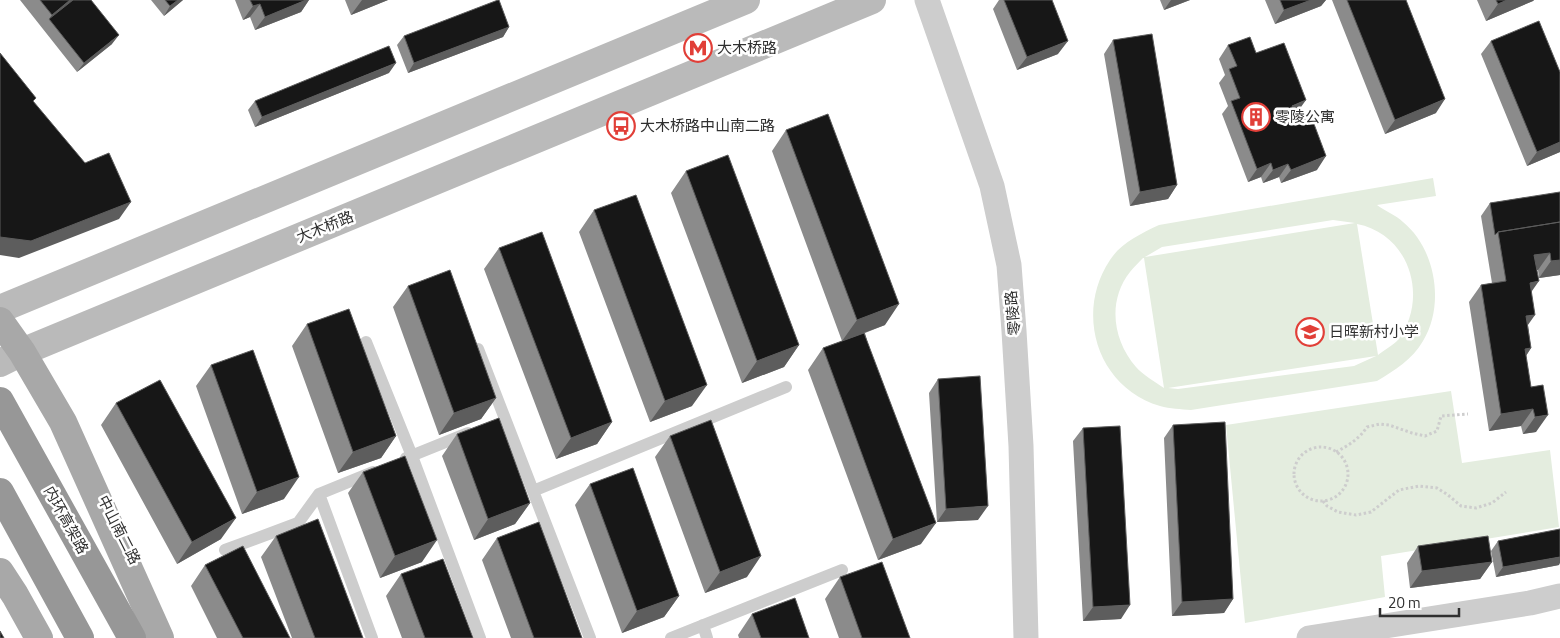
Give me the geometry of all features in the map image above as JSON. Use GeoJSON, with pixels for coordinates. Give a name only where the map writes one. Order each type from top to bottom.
{"type":"FeatureCollection","features":[{"type":"Feature","properties":{"kind":"highway","name":"内环高架路"},"geometry":{"type":"LineString","coordinates":[[0,401],[132,638]]}},
{"type":"Feature","properties":{"kind":"highway"},"geometry":{"type":"LineString","coordinates":[[0,492],[80,638]]}},
{"type":"Feature","properties":{"kind":"main road","name":"中山南二路"},"geometry":{"type":"LineString","coordinates":[[0,321],[11,358],[64,422],[174,638]]}},
{"type":"Feature","properties":{"kind":"main road","name":"中山南二路"},"geometry":{"type":"LineString","coordinates":[[64,422],[160,638]]}},
{"type":"Feature","properties":{"kind":"main road"},"geometry":{"type":"LineString","coordinates":[[0,572],[39,638]]}},
{"type":"Feature","properties":{"kind":"main road"},"geometry":{"type":"LineString","coordinates":[[15,596],[31,638]]}},
{"type":"Feature","properties":{"kind":"street"},"geometry":{"type":"LineString","coordinates":[[0,309],[746,0]]}},
{"type":"Feature","properties":{"kind":"street","name":"大木桥路"},"geometry":{"type":"LineString","coordinates":[[11,358],[872,0]]}},
{"type":"Feature","properties":{"kind":"street","name":"零陵路"},"geometry":{"type":"LineString","coordinates":[[927,0],[992,186],[1009,265],[1021,446],[1026,638]]}},
{"type":"Feature","properties":{"kind":"street"},"geometry":{"type":"LineString","coordinates":[[1309,638],[1530,603],[1560,596]]}},
{"type":"Feature","properties":{"kind":"lane"},"geometry":{"type":"LineString","coordinates":[[473,338],[501,420],[533,491],[590,638]]}},
{"type":"Feature","properties":{"kind":"lane"},"geometry":{"type":"LineString","coordinates":[[366,342],[412,456],[480,638]]}},
{"type":"Feature","properties":{"kind":"lane"},"geometry":{"type":"LineString","coordinates":[[533,491],[786,386]]}},
{"type":"Feature","properties":{"kind":"lane"},"geometry":{"type":"LineString","coordinates":[[225,550],[298,523],[319,494],[480,429]]}},
{"type":"Feature","properties":{"kind":"lane"},"geometry":{"type":"LineString","coordinates":[[319,494],[372,638]]}},
{"type":"Feature","properties":{"kind":"lane"},"geometry":{"type":"LineString","coordinates":[[671,638],[842,570]]}},
{"type":"Feature","properties":{"kind":"lane"},"geometry":{"type":"LineString","coordinates":[[703,625],[707,638]]}},
{"type":"Feature","properties":{"kind":"path"},"geometry":{"type":"LineString","coordinates":[[1336,452],[1360,437],[1367,427],[1380,424],[1389,425],[1425,436],[1437,431],[1441,416],[1468,414]]}},
{"type":"Feature","properties":{"kind":"path"},"geometry":{"type":"LineString","coordinates":[[1320,447],[1336,452],[1343,459],[1347,476],[1345,485],[1340,493],[1323,501],[1307,497],[1300,492],[1294,476],[1298,460],[1304,453],[1320,447]]}},
{"type":"Feature","properties":{"kind":"path"},"geometry":{"type":"LineString","coordinates":[[1323,501],[1327,506],[1338,512],[1356,514],[1371,512],[1399,490],[1418,486],[1437,488],[1461,506],[1476,508],[1492,503],[1506,492]]}},
{"type":"Feature","properties":{"kind":"shaded area"},"geometry":{"type":"Polygon","coordinates":[[[1433,178],[1436,196],[1377,205],[1397,217],[1414,233],[1430,262],[1434,278],[1435,295],[1430,327],[1414,354],[1397,369],[1377,381],[1191,410],[1160,406],[1139,397],[1121,383],[1107,366],[1098,346],[1094,325],[1094,303],[1099,281],[1110,260],[1125,244],[1159,225],[1433,178]],[[1333,220],[1162,247],[1145,257],[1355,223],[1333,220]],[[1357,224],[1378,355],[1397,341],[1407,324],[1412,306],[1413,288],[1409,270],[1402,254],[1390,241],[1375,230],[1357,224]],[[1144,258],[1130,272],[1118,295],[1116,321],[1118,333],[1128,357],[1136,367],[1164,388],[1144,258]],[[1376,356],[1168,388],[1178,389],[1354,366],[1376,356]]]}},
{"type":"Feature","properties":{"kind":"shaded area"},"geometry":{"type":"Polygon","coordinates":[[[1451,391],[1462,463],[1550,450],[1559,527],[1381,556],[1385,597],[1245,623],[1226,425],[1451,391]]]}},
{"type":"Feature","properties":{"kind":"building"},"geometry":{"type":"Polygon","coordinates":[[[40,0],[70,0],[52,15],[40,0]]]}},
{"type":"Feature","properties":{"kind":"building"},"geometry":{"type":"Polygon","coordinates":[[[73,0],[91,0],[119,35],[84,63],[49,19],[73,0]]]}},
{"type":"Feature","properties":{"kind":"building"},"geometry":{"type":"Polygon","coordinates":[[[165,0],[178,0],[170,6],[165,0]]]}},
{"type":"Feature","properties":{"kind":"building"},"geometry":{"type":"Polygon","coordinates":[[[250,0],[306,0],[265,17],[260,4],[253,6],[250,0]]]}},
{"type":"Feature","properties":{"kind":"building"},"geometry":{"type":"Polygon","coordinates":[[[499,0],[509,27],[414,63],[404,36],[499,0]]]}},
{"type":"Feature","properties":{"kind":"building"},"geometry":{"type":"Polygon","coordinates":[[[1004,0],[1052,0],[1068,41],[1027,57],[1004,0]]]}},
{"type":"Feature","properties":{"kind":"building"},"geometry":{"type":"Polygon","coordinates":[[[1280,0],[1311,0],[1284,10],[1280,0]]]}},
{"type":"Feature","properties":{"kind":"building"},"geometry":{"type":"Polygon","coordinates":[[[1347,0],[1406,0],[1445,99],[1395,120],[1347,0]]]}},
{"type":"Feature","properties":{"kind":"building"},"geometry":{"type":"Polygon","coordinates":[[[1496,0],[1507,0],[1498,4],[1496,0]]]}},
{"type":"Feature","properties":{"kind":"building"},"geometry":{"type":"Polygon","coordinates":[[[1539,21],[1560,72],[1560,142],[1537,152],[1491,41],[1539,21]]]}},
{"type":"Feature","properties":{"kind":"building"},"geometry":{"type":"Polygon","coordinates":[[[1152,34],[1177,185],[1140,192],[1113,40],[1152,34]]]}},
{"type":"Feature","properties":{"kind":"building","name":"零陵公寓"},"geometry":{"type":"Polygon","coordinates":[[[1250,37],[1256,53],[1284,43],[1306,100],[1292,106],[1297,121],[1311,116],[1326,156],[1291,170],[1288,164],[1273,170],[1271,163],[1257,169],[1231,101],[1240,98],[1229,69],[1237,66],[1228,45],[1250,37]]]}},
{"type":"Feature","properties":{"kind":"building"},"geometry":{"type":"Polygon","coordinates":[[[389,46],[396,63],[262,117],[255,101],[389,46]]]}},
{"type":"Feature","properties":{"kind":"building"},"geometry":{"type":"Polygon","coordinates":[[[0,53],[36,98],[33,101],[85,163],[109,153],[131,202],[31,241],[0,237],[0,53]]]}},
{"type":"Feature","properties":{"kind":"building"},"geometry":{"type":"Polygon","coordinates":[[[828,114],[899,304],[857,320],[786,130],[828,114]]]}},
{"type":"Feature","properties":{"kind":"building"},"geometry":{"type":"Polygon","coordinates":[[[728,155],[799,345],[757,361],[686,171],[728,155]]]}},
{"type":"Feature","properties":{"kind":"building"},"geometry":{"type":"Polygon","coordinates":[[[1560,192],[1560,222],[1498,232],[1495,235],[1490,203],[1560,192]]]}},
{"type":"Feature","properties":{"kind":"building"},"geometry":{"type":"Polygon","coordinates":[[[636,195],[707,385],[665,401],[594,210],[636,195]]]}},
{"type":"Feature","properties":{"kind":"building"},"geometry":{"type":"Polygon","coordinates":[[[1560,222],[1560,260],[1551,261],[1550,253],[1534,255],[1539,281],[1530,283],[1535,315],[1526,316],[1531,348],[1525,349],[1531,387],[1543,385],[1548,415],[1535,417],[1533,409],[1501,414],[1481,285],[1506,281],[1498,232],[1560,222]]]}},
{"type":"Feature","properties":{"kind":"building"},"geometry":{"type":"Polygon","coordinates":[[[542,232],[612,422],[571,438],[499,248],[542,232]]]}},
{"type":"Feature","properties":{"kind":"building"},"geometry":{"type":"Polygon","coordinates":[[[450,270],[496,398],[454,413],[408,286],[450,270]]]}},
{"type":"Feature","properties":{"kind":"building"},"geometry":{"type":"Polygon","coordinates":[[[349,309],[396,436],[353,452],[307,324],[349,309]]]}},
{"type":"Feature","properties":{"kind":"building"},"geometry":{"type":"Polygon","coordinates":[[[864,333],[936,523],[893,539],[823,348],[864,333]]]}},
{"type":"Feature","properties":{"kind":"building"},"geometry":{"type":"Polygon","coordinates":[[[253,350],[299,477],[257,492],[211,365],[253,350]]]}},
{"type":"Feature","properties":{"kind":"building"},"geometry":{"type":"Polygon","coordinates":[[[980,376],[988,506],[946,509],[938,379],[980,376]]]}},
{"type":"Feature","properties":{"kind":"building"},"geometry":{"type":"Polygon","coordinates":[[[160,380],[236,518],[192,542],[116,403],[160,380]]]}},
{"type":"Feature","properties":{"kind":"building"},"geometry":{"type":"Polygon","coordinates":[[[499,418],[530,503],[488,519],[457,434],[499,418]]]}},
{"type":"Feature","properties":{"kind":"building"},"geometry":{"type":"Polygon","coordinates":[[[711,420],[761,556],[720,572],[670,436],[711,420]]]}},
{"type":"Feature","properties":{"kind":"building"},"geometry":{"type":"Polygon","coordinates":[[[1225,422],[1233,599],[1182,602],[1173,425],[1225,422]]]}},
{"type":"Feature","properties":{"kind":"building"},"geometry":{"type":"Polygon","coordinates":[[[1120,426],[1130,605],[1093,607],[1083,428],[1120,426]]]}},
{"type":"Feature","properties":{"kind":"building"},"geometry":{"type":"Polygon","coordinates":[[[405,456],[437,540],[395,556],[363,472],[405,456]]]}},
{"type":"Feature","properties":{"kind":"building"},"geometry":{"type":"Polygon","coordinates":[[[633,468],[679,596],[637,611],[590,484],[633,468]]]}},
{"type":"Feature","properties":{"kind":"building"},"geometry":{"type":"Polygon","coordinates":[[[318,519],[363,638],[315,638],[276,536],[318,519]]]}},
{"type":"Feature","properties":{"kind":"building"},"geometry":{"type":"Polygon","coordinates":[[[539,522],[582,638],[534,638],[497,538],[539,522]]]}},
{"type":"Feature","properties":{"kind":"building"},"geometry":{"type":"Polygon","coordinates":[[[1560,529],[1560,557],[1503,567],[1498,541],[1560,529]]]}},
{"type":"Feature","properties":{"kind":"building"},"geometry":{"type":"Polygon","coordinates":[[[1488,536],[1492,562],[1422,571],[1418,546],[1488,536]]]}},
{"type":"Feature","properties":{"kind":"building"},"geometry":{"type":"Polygon","coordinates":[[[243,546],[290,638],[243,638],[205,565],[243,546]]]}},
{"type":"Feature","properties":{"kind":"building"},"geometry":{"type":"Polygon","coordinates":[[[443,559],[473,638],[425,638],[401,574],[443,559]]]}},
{"type":"Feature","properties":{"kind":"building"},"geometry":{"type":"Polygon","coordinates":[[[882,562],[910,638],[862,638],[840,577],[882,562]]]}},
{"type":"Feature","properties":{"kind":"building"},"geometry":{"type":"Polygon","coordinates":[[[795,598],[809,638],[761,638],[752,614],[795,598]]]}},
{"type":"Feature","properties":{"kind":"place","name":"大木桥路"},"geometry":{"type":"Point","coordinates":[698,48]}},
{"type":"Feature","properties":{"kind":"place","name":"零陵公寓"},"geometry":{"type":"Point","coordinates":[1256,117]}},
{"type":"Feature","properties":{"kind":"place","name":"大木桥路中山南二路"},"geometry":{"type":"Point","coordinates":[621,126]}},
{"type":"Feature","properties":{"kind":"place","name":"日晖新村小学"},"geometry":{"type":"Point","coordinates":[1310,332]}}]}
